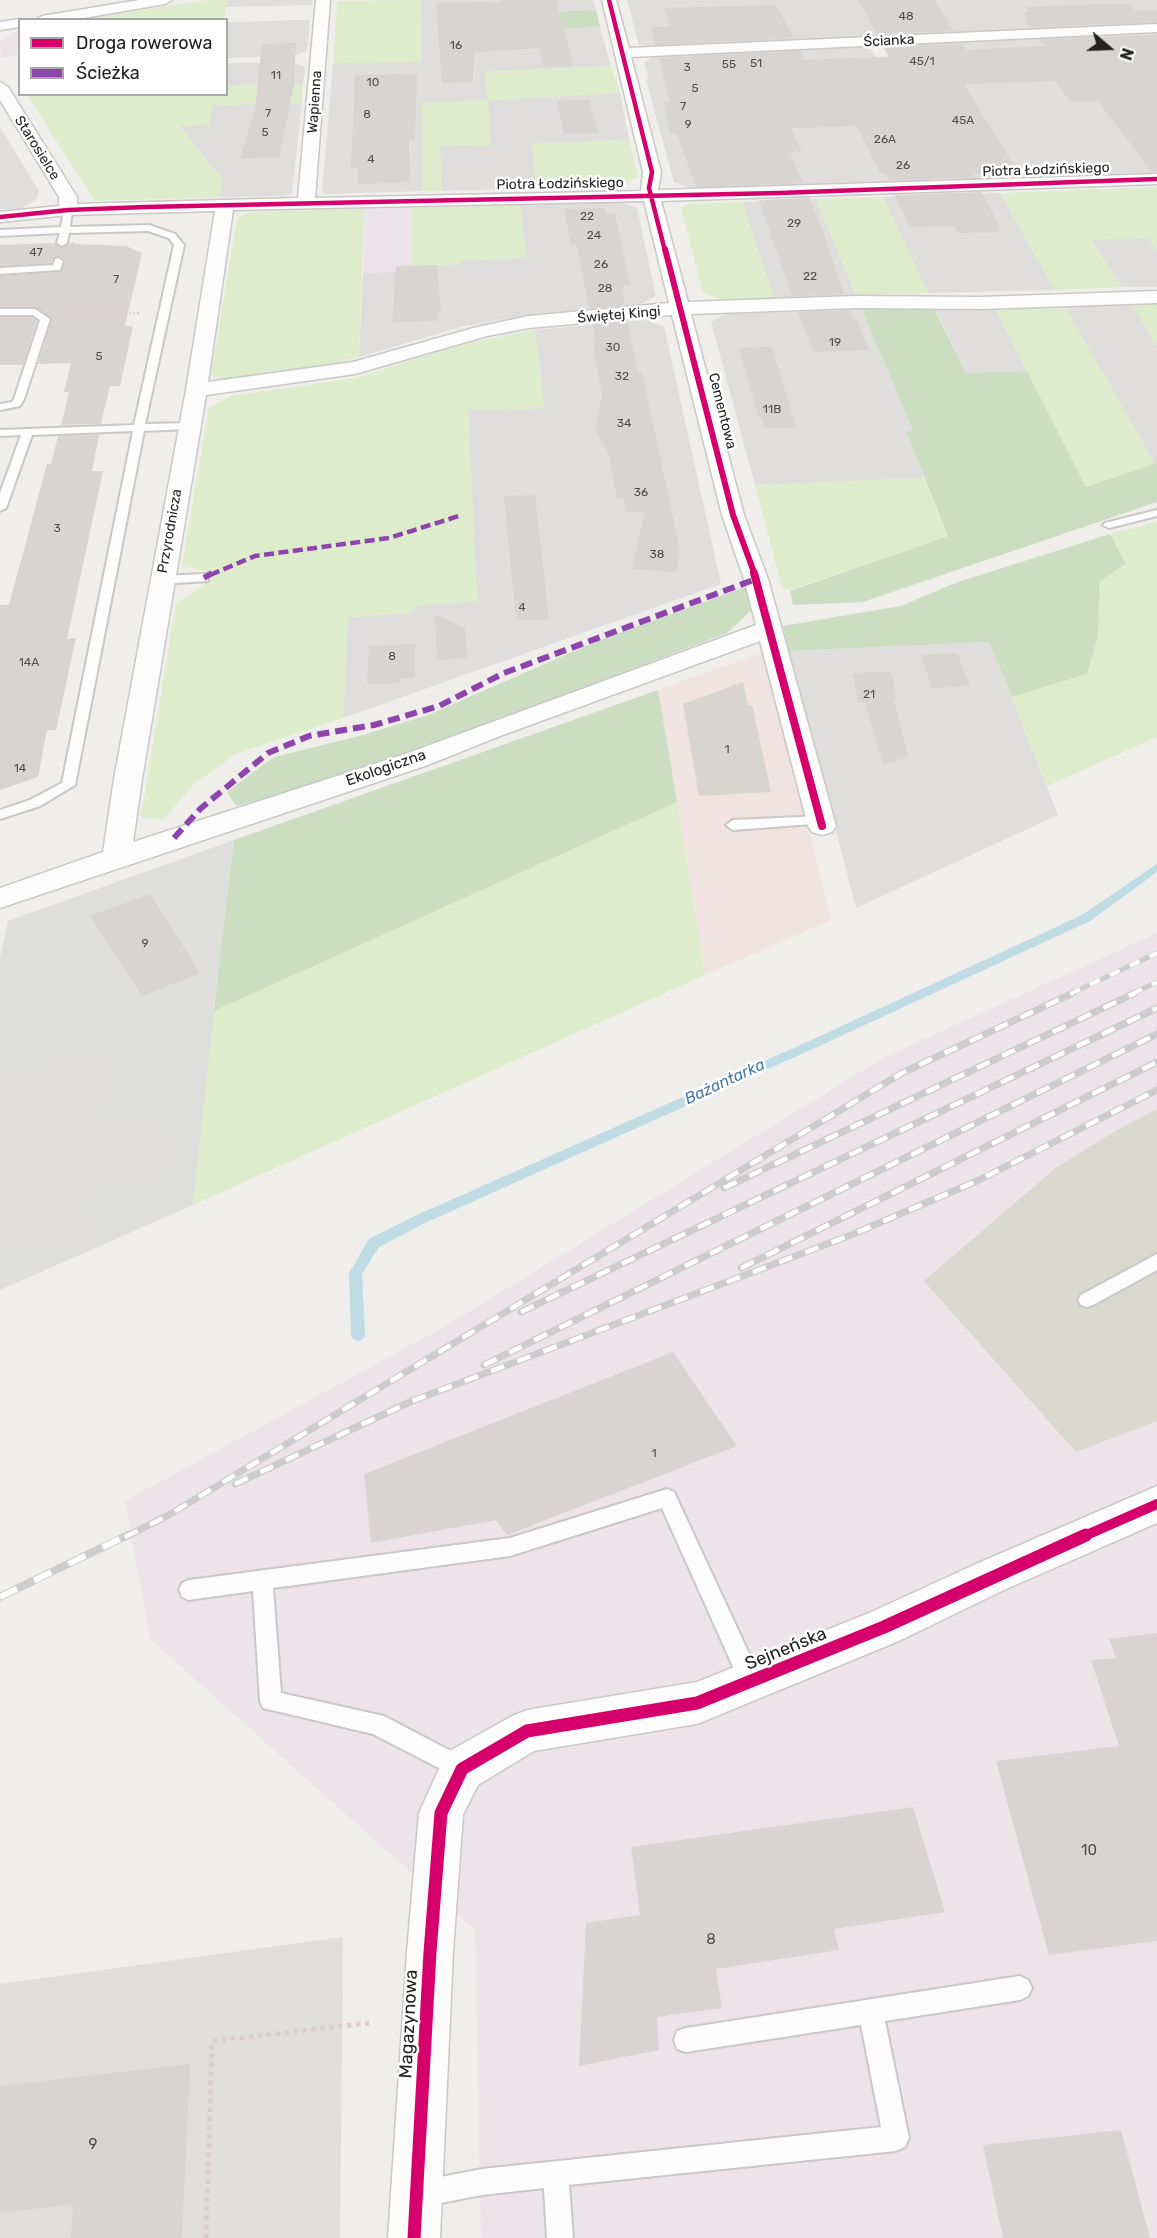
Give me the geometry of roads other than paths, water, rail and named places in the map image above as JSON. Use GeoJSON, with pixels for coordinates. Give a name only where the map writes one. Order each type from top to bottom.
{"type":"FeatureCollection","features":[{"type":"Feature","properties":{"kind":"street"},"geometry":{"type":"LineString","coordinates":[[54,18],[165,0]]}},
{"type":"Feature","properties":{"kind":"street","name":"Wapienna"},"geometry":{"type":"LineString","coordinates":[[306,203],[323,0]]}},
{"type":"Feature","properties":{"kind":"street","name":"Cementowa"},"geometry":{"type":"LineString","coordinates":[[609,0],[652,172],[649,188],[653,195],[734,515],[756,579],[821,823]]}},
{"type":"Feature","properties":{"kind":"street"},"geometry":{"type":"LineString","coordinates":[[0,26],[18,23]]}},
{"type":"Feature","properties":{"kind":"street","name":"Ścianka"},"geometry":{"type":"LineString","coordinates":[[621,53],[1157,28]]}},
{"type":"Feature","properties":{"kind":"street","name":"Starosielce"},"geometry":{"type":"LineString","coordinates":[[0,87],[68,197],[68,210]]}},
{"type":"Feature","properties":{"kind":"street","name":"Piotra Łodzińskiego"},"geometry":{"type":"LineString","coordinates":[[0,217],[68,210],[1157,179]]}},
{"type":"Feature","properties":{"kind":"street","name":"Przyrodnicza"},"geometry":{"type":"LineString","coordinates":[[117,858],[225,206]]}},
{"type":"Feature","properties":{"kind":"street","name":"Świętej Kingi"},"geometry":{"type":"LineString","coordinates":[[196,390],[355,368],[508,326],[682,308],[856,302],[981,303],[1157,297]]}},
{"type":"Feature","properties":{"kind":"street","name":"Ekologiczna"},"geometry":{"type":"LineString","coordinates":[[0,898],[418,759],[491,730],[769,629]]}},
{"type":"Feature","properties":{"kind":"street","name":"Sejneńska"},"geometry":{"type":"LineString","coordinates":[[462,1769],[527,1731],[697,1703],[884,1627],[990,1576],[1157,1504]]}},
{"type":"Feature","properties":{"kind":"street","name":"Magazynowa"},"geometry":{"type":"LineString","coordinates":[[415,2217],[430,1952],[441,1813],[462,1769]]}},
{"type":"Feature","properties":{"kind":"lane"},"geometry":{"type":"LineString","coordinates":[[62,243],[68,210]]}},
{"type":"Feature","properties":{"kind":"lane"},"geometry":{"type":"LineString","coordinates":[[0,233],[149,228],[172,236],[179,245],[139,428],[68,785],[35,803],[0,815]]}},
{"type":"Feature","properties":{"kind":"lane"},"geometry":{"type":"LineString","coordinates":[[0,271],[57,268],[58,261]]}},
{"type":"Feature","properties":{"kind":"lane"},"geometry":{"type":"LineString","coordinates":[[0,312],[35,312],[45,319],[19,399],[16,404],[0,407]]}},
{"type":"Feature","properties":{"kind":"lane"},"geometry":{"type":"LineString","coordinates":[[0,433],[188,426]]}},
{"type":"Feature","properties":{"kind":"lane"},"geometry":{"type":"LineString","coordinates":[[0,510],[28,432]]}},
{"type":"Feature","properties":{"kind":"lane"},"geometry":{"type":"LineString","coordinates":[[1109,525],[1157,513]]}},
{"type":"Feature","properties":{"kind":"lane"},"geometry":{"type":"LineString","coordinates":[[162,580],[204,578]]}},
{"type":"Feature","properties":{"kind":"lane"},"geometry":{"type":"LineString","coordinates":[[733,825],[821,823]]}},
{"type":"Feature","properties":{"kind":"lane"},"geometry":{"type":"LineString","coordinates":[[1087,1300],[1157,1261]]}},
{"type":"Feature","properties":{"kind":"lane"},"geometry":{"type":"LineString","coordinates":[[189,1590],[510,1548],[667,1498],[686,1535],[751,1682]]}},
{"type":"Feature","properties":{"kind":"lane"},"geometry":{"type":"LineString","coordinates":[[262,1581],[271,1701],[376,1724],[462,1769]]}},
{"type":"Feature","properties":{"kind":"lane"},"geometry":{"type":"LineString","coordinates":[[686,2040],[1020,1988]]}},
{"type":"Feature","properties":{"kind":"lane"},"geometry":{"type":"LineString","coordinates":[[415,2217],[482,2182],[896,2138],[872,2012]]}},
{"type":"Feature","properties":{"kind":"lane"},"geometry":{"type":"LineString","coordinates":[[556,2174],[560,2238]]}},
{"type":"Feature","properties":{"kind":"waterway","name":"Bażantarka"},"geometry":{"type":"LineString","coordinates":[[358,1335],[355,1273],[374,1243],[421,1219],[811,1045],[1086,918],[1157,867]]}},
{"type":"Feature","properties":{"kind":"railway"},"geometry":{"type":"LineString","coordinates":[[1070,994],[1157,953]]}},
{"type":"Feature","properties":{"kind":"railway"},"geometry":{"type":"LineString","coordinates":[[1132,994],[1157,982]]}},
{"type":"Feature","properties":{"kind":"railway"},"geometry":{"type":"LineString","coordinates":[[125,1537],[167,1516],[902,1073],[1073,993]]}},
{"type":"Feature","properties":{"kind":"railway"},"geometry":{"type":"LineString","coordinates":[[724,1188],[1135,993]]}},
{"type":"Feature","properties":{"kind":"railway"},"geometry":{"type":"LineString","coordinates":[[521,1312],[1157,1008]]}},
{"type":"Feature","properties":{"kind":"railway"},"geometry":{"type":"LineString","coordinates":[[484,1365],[1157,1034]]}},
{"type":"Feature","properties":{"kind":"railway"},"geometry":{"type":"LineString","coordinates":[[741,1268],[1157,1062]]}},
{"type":"Feature","properties":{"kind":"railway"},"geometry":{"type":"LineString","coordinates":[[235,1484],[412,1401],[851,1235],[977,1181],[1157,1090]]}},
{"type":"Feature","properties":{"kind":"railway"},"geometry":{"type":"LineString","coordinates":[[0,1597],[128,1535]]}}]}
